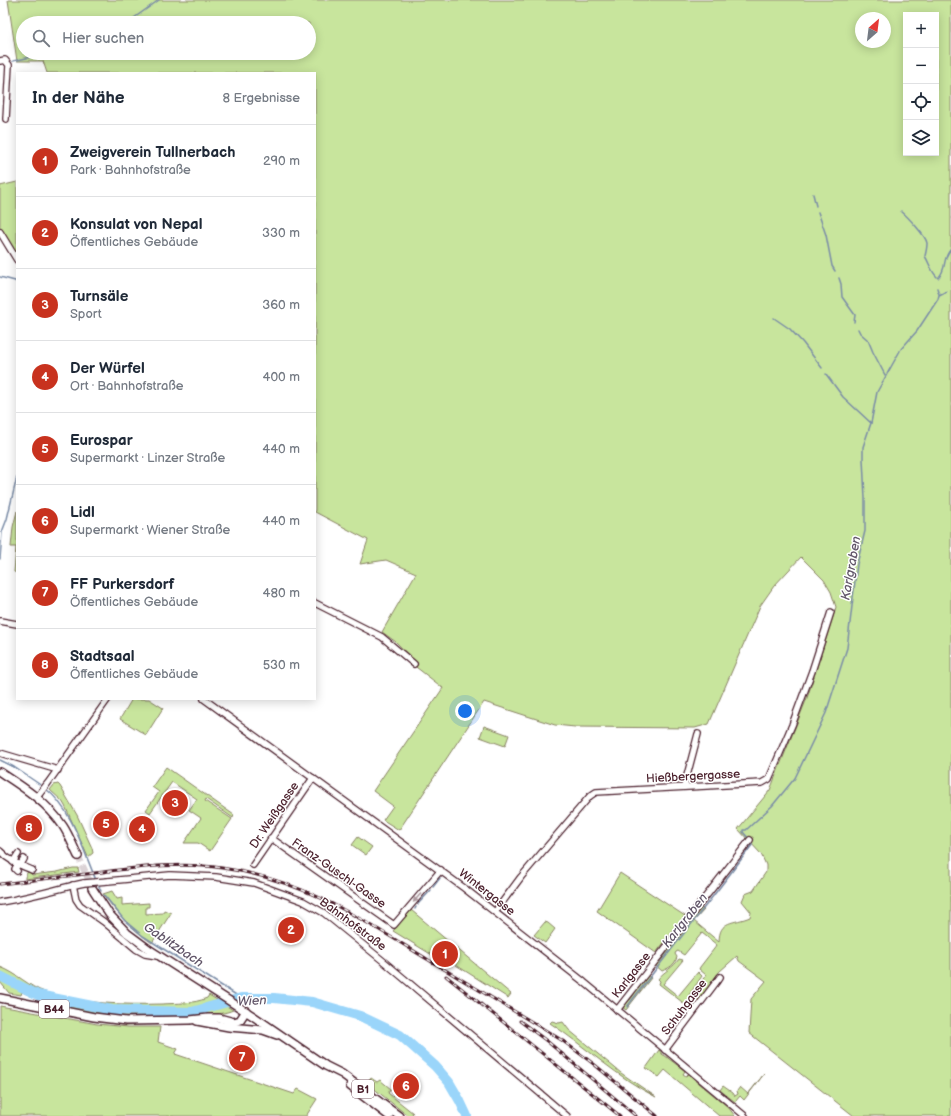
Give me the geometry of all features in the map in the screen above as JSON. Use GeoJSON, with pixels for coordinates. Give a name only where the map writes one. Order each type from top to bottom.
{"type":"FeatureCollection","features":[{"type":"Feature","properties":{"kind":"main road"},"geometry":{"type":"LineString","coordinates":[[0,772],[37,797],[62,824],[78,856]]}},
{"type":"Feature","properties":{"kind":"main road","name":"B1"},"geometry":{"type":"LineString","coordinates":[[92,888],[102,905],[138,942],[290,1040],[326,1066],[389,1116]]}},
{"type":"Feature","properties":{"kind":"main road","name":"B44"},"geometry":{"type":"LineString","coordinates":[[0,998],[126,1021],[190,1020],[213,1018],[237,1022],[242,1018],[243,1009]]}},
{"type":"Feature","properties":{"kind":"main road"},"geometry":{"type":"LineString","coordinates":[[240,1028],[248,1024],[253,1016]]}},
{"type":"Feature","properties":{"kind":"main road","name":"B44"},"geometry":{"type":"LineString","coordinates":[[190,1020],[240,1028]]}},
{"type":"Feature","properties":{"kind":"main road"},"geometry":{"type":"LineString","coordinates":[[240,1028],[263,1030],[290,1040]]}},
{"type":"Feature","properties":{"kind":"main road","name":"B1"},"geometry":{"type":"LineString","coordinates":[[326,1066],[342,1074],[399,1116]]}},
{"type":"Feature","properties":{"kind":"street"},"geometry":{"type":"LineString","coordinates":[[0,61],[5,60],[9,65],[6,119]]}},
{"type":"Feature","properties":{"kind":"street"},"geometry":{"type":"LineString","coordinates":[[0,232],[16,258]]}},
{"type":"Feature","properties":{"kind":"street"},"geometry":{"type":"LineString","coordinates":[[316,604],[382,637],[414,664]]}},
{"type":"Feature","properties":{"kind":"street","name":"Hießbergergasse"},"geometry":{"type":"LineString","coordinates":[[495,912],[521,877],[590,796],[596,792],[762,783],[769,779],[807,684],[830,612]]}},
{"type":"Feature","properties":{"kind":"street"},"geometry":{"type":"LineString","coordinates":[[0,621],[16,624]]}},
{"type":"Feature","properties":{"kind":"street"},"geometry":{"type":"LineString","coordinates":[[37,797],[48,784],[107,700]]}},
{"type":"Feature","properties":{"kind":"street","name":"Wintergasse"},"geometry":{"type":"LineString","coordinates":[[205,700],[441,870],[584,982],[745,1116]]}},
{"type":"Feature","properties":{"kind":"street"},"geometry":{"type":"LineString","coordinates":[[684,787],[698,734]]}},
{"type":"Feature","properties":{"kind":"street"},"geometry":{"type":"LineString","coordinates":[[0,752],[58,770]]}},
{"type":"Feature","properties":{"kind":"street","name":"Dr. Weißgasse"},"geometry":{"type":"LineString","coordinates":[[253,866],[312,778]]}},
{"type":"Feature","properties":{"kind":"street","name":"Franz-Guschl-Gasse"},"geometry":{"type":"LineString","coordinates":[[271,838],[394,925],[441,870]]}},
{"type":"Feature","properties":{"kind":"street","name":"Karlgasse"},"geometry":{"type":"LineString","coordinates":[[617,1010],[750,840]]}},
{"type":"Feature","properties":{"kind":"street"},"geometry":{"type":"LineString","coordinates":[[1,851],[29,870]]}},
{"type":"Feature","properties":{"kind":"street"},"geometry":{"type":"LineString","coordinates":[[17,871],[15,869],[19,862],[18,854]]}},
{"type":"Feature","properties":{"kind":"street","name":"Bahnhofstraße"},"geometry":{"type":"LineString","coordinates":[[0,902],[33,896],[84,883],[170,876],[216,877],[254,882],[303,901],[324,913],[567,1116]]}},
{"type":"Feature","properties":{"kind":"street"},"geometry":{"type":"LineString","coordinates":[[73,885],[76,899],[80,905],[104,922],[136,949],[145,954],[159,956]]}},
{"type":"Feature","properties":{"kind":"street","name":"Schuhgasse"},"geometry":{"type":"LineString","coordinates":[[665,1050],[720,977]]}},
{"type":"Feature","properties":{"kind":"green space"},"geometry":{"type":"Polygon","coordinates":[[[8,0],[951,0],[951,1116],[854,1116],[749,1033],[751,999],[766,981],[739,961],[737,956],[719,972],[698,1001],[693,997],[693,993],[706,975],[699,969],[717,945],[702,933],[684,955],[678,951],[676,952],[676,960],[669,967],[662,971],[655,965],[660,962],[674,941],[701,907],[704,910],[694,921],[719,942],[722,929],[725,926],[750,917],[751,912],[742,901],[745,894],[753,891],[766,872],[766,865],[761,854],[738,829],[770,790],[807,698],[836,607],[831,592],[824,580],[801,557],[774,586],[760,606],[709,724],[695,728],[575,727],[555,725],[484,702],[399,830],[383,820],[393,806],[373,791],[443,688],[412,664],[417,664],[396,642],[382,632],[416,573],[386,560],[360,564],[368,540],[316,513],[316,72],[47,72],[43,61],[17,60],[316,60],[316,16],[16,16],[16,54],[8,0]]]}},
{"type":"Feature","properties":{"kind":"green space"},"geometry":{"type":"Polygon","coordinates":[[[16,182],[16,253],[0,228],[0,186],[16,182]]]}},
{"type":"Feature","properties":{"kind":"green space"},"geometry":{"type":"Polygon","coordinates":[[[16,515],[16,547],[11,547],[16,515]]]}},
{"type":"Feature","properties":{"kind":"green space"},"geometry":{"type":"Polygon","coordinates":[[[16,547],[16,573],[14,572],[16,547]]]}},
{"type":"Feature","properties":{"kind":"green space"},"geometry":{"type":"Polygon","coordinates":[[[131,700],[151,700],[163,708],[146,735],[120,719],[131,700]]]}},
{"type":"Feature","properties":{"kind":"green space"},"geometry":{"type":"Polygon","coordinates":[[[484,726],[509,735],[505,746],[480,737],[484,726]]]}},
{"type":"Feature","properties":{"kind":"green space"},"geometry":{"type":"Polygon","coordinates":[[[166,767],[234,815],[233,818],[206,799],[205,801],[232,819],[210,851],[198,843],[184,843],[201,818],[189,810],[197,799],[172,782],[150,813],[146,810],[159,792],[152,787],[166,767]]]}},
{"type":"Feature","properties":{"kind":"green space"},"geometry":{"type":"Polygon","coordinates":[[[58,784],[77,815],[92,848],[93,853],[88,857],[65,806],[62,801],[50,790],[54,785],[58,784]]]}},
{"type":"Feature","properties":{"kind":"green space"},"geometry":{"type":"Polygon","coordinates":[[[358,837],[372,847],[366,855],[352,845],[358,837]]]}},
{"type":"Feature","properties":{"kind":"green space"},"geometry":{"type":"Polygon","coordinates":[[[78,868],[79,872],[25,879],[28,871],[32,875],[57,872],[78,868]]]}},
{"type":"Feature","properties":{"kind":"green space"},"geometry":{"type":"Polygon","coordinates":[[[620,873],[685,916],[656,953],[597,911],[620,873]]]}},
{"type":"Feature","properties":{"kind":"green space"},"geometry":{"type":"Polygon","coordinates":[[[112,891],[117,899],[122,898],[122,905],[149,903],[149,907],[146,907],[146,914],[163,913],[164,910],[171,913],[152,943],[125,921],[103,894],[112,891]]]}},
{"type":"Feature","properties":{"kind":"green space"},"geometry":{"type":"Polygon","coordinates":[[[411,910],[511,994],[508,998],[440,955],[437,958],[393,931],[411,910]]]}},
{"type":"Feature","properties":{"kind":"green space"},"geometry":{"type":"Polygon","coordinates":[[[545,922],[555,929],[545,943],[534,935],[545,922]]]}},
{"type":"Feature","properties":{"kind":"green space"},"geometry":{"type":"Polygon","coordinates":[[[679,959],[683,960],[663,984],[678,996],[698,972],[702,976],[689,995],[690,999],[696,1003],[691,1009],[659,984],[660,981],[658,979],[679,959]]]}},
{"type":"Feature","properties":{"kind":"green space"},"geometry":{"type":"Polygon","coordinates":[[[0,967],[39,990],[74,999],[118,1004],[162,1004],[196,1001],[207,998],[209,995],[233,1010],[215,1014],[204,1012],[183,1015],[126,1015],[73,1009],[55,1005],[22,992],[21,995],[9,993],[0,982],[0,967]]]}},
{"type":"Feature","properties":{"kind":"green space"},"geometry":{"type":"Polygon","coordinates":[[[647,975],[651,978],[626,1010],[622,1007],[628,999],[630,1000],[647,975]]]}},
{"type":"Feature","properties":{"kind":"green space"},"geometry":{"type":"Polygon","coordinates":[[[0,1006],[97,1024],[128,1027],[160,1027],[158,1042],[178,1049],[175,1054],[294,1094],[298,1089],[317,1099],[306,1116],[0,1116],[0,1006]]]}},
{"type":"Feature","properties":{"kind":"green space"},"geometry":{"type":"Polygon","coordinates":[[[552,1021],[559,1023],[563,1022],[569,1030],[621,1073],[656,1097],[615,1072],[550,1023],[552,1021]]]}},
{"type":"Feature","properties":{"kind":"green space"},"geometry":{"type":"Polygon","coordinates":[[[659,1050],[663,1055],[685,1071],[683,1074],[686,1076],[688,1074],[728,1107],[735,1116],[719,1116],[665,1070],[659,1077],[646,1068],[659,1050]]]}},
{"type":"Feature","properties":{"kind":"green space"},"geometry":{"type":"Polygon","coordinates":[[[764,1074],[744,1100],[740,1096],[735,1102],[720,1090],[723,1086],[735,1096],[738,1094],[737,1091],[740,1087],[748,1094],[764,1074]]]}},
{"type":"Feature","properties":{"kind":"green space"},"geometry":{"type":"Polygon","coordinates":[[[371,1078],[377,1082],[380,1080],[391,1089],[388,1093],[413,1113],[411,1116],[408,1116],[367,1083],[371,1078]]]}},
{"type":"Feature","properties":{"kind":"waterway"},"geometry":{"type":"LineString","coordinates":[[137,16],[159,0]]}},
{"type":"Feature","properties":{"kind":"waterway"},"geometry":{"type":"LineString","coordinates":[[13,61],[18,60]]}},
{"type":"Feature","properties":{"kind":"waterway"},"geometry":{"type":"LineString","coordinates":[[813,194],[816,206]]}},
{"type":"Feature","properties":{"kind":"waterway"},"geometry":{"type":"LineString","coordinates":[[901,211],[916,226],[926,240],[927,245],[925,256],[932,271],[938,278],[943,271],[946,257],[951,249]]}},
{"type":"Feature","properties":{"kind":"waterway"},"geometry":{"type":"LineString","coordinates":[[818,212],[826,235],[832,266],[835,271]]}},
{"type":"Feature","properties":{"kind":"waterway","name":"Gablitzbach"},"geometry":{"type":"LineString","coordinates":[[0,277],[16,282]]}},
{"type":"Feature","properties":{"kind":"waterway"},"geometry":{"type":"LineString","coordinates":[[839,278],[842,297],[855,315],[854,322]]}},
{"type":"Feature","properties":{"kind":"waterway"},"geometry":{"type":"LineString","coordinates":[[937,288],[939,294]]}},
{"type":"Feature","properties":{"kind":"waterway","name":"Karlgraben"},"geometry":{"type":"LineString","coordinates":[[749,839],[743,830],[746,830],[772,806],[795,778],[826,713],[847,648],[857,564],[865,531],[863,447],[871,423],[877,392],[901,349],[917,331],[938,299],[939,295],[947,291]]}},
{"type":"Feature","properties":{"kind":"waterway"},"geometry":{"type":"LineString","coordinates":[[774,318],[790,329],[822,368]]}},
{"type":"Feature","properties":{"kind":"waterway"},"geometry":{"type":"LineString","coordinates":[[858,329],[860,333],[868,340],[885,375]]}},
{"type":"Feature","properties":{"kind":"waterway"},"geometry":{"type":"LineString","coordinates":[[826,374],[843,397],[871,423]]}},
{"type":"Feature","properties":{"kind":"waterway","name":"Gablitzbach"},"geometry":{"type":"LineString","coordinates":[[0,559],[2,532],[7,519],[16,481]]}},
{"type":"Feature","properties":{"kind":"waterway","name":"Gablitzbach"},"geometry":{"type":"LineString","coordinates":[[0,760],[14,767],[42,786]]}},
{"type":"Feature","properties":{"kind":"waterway","name":"Gablitzbach"},"geometry":{"type":"LineString","coordinates":[[46,789],[55,797],[70,819],[96,880]]}},
{"type":"Feature","properties":{"kind":"waterway","name":"Karlgraben"},"geometry":{"type":"LineString","coordinates":[[627,1007],[752,845],[751,842]]}},
{"type":"Feature","properties":{"kind":"waterway"},"geometry":{"type":"LineString","coordinates":[[433,887],[440,878]]}},
{"type":"Feature","properties":{"kind":"waterway","name":"Gablitzbach"},"geometry":{"type":"LineString","coordinates":[[98,884],[101,891]]}},
{"type":"Feature","properties":{"kind":"waterway"},"geometry":{"type":"LineString","coordinates":[[418,904],[431,890]]}},
{"type":"Feature","properties":{"kind":"waterway","name":"Gablitzbach"},"geometry":{"type":"LineString","coordinates":[[104,895],[125,921],[143,936],[241,998]]}},
{"type":"Feature","properties":{"kind":"waterway","name":"Wien"},"geometry":{"type":"LineString","coordinates":[[0,976],[38,995],[112,1010],[192,1012],[241,998],[274,998],[312,1002],[360,1016],[400,1035],[435,1066],[449,1082],[467,1116]]}},
{"type":"Feature","properties":{"kind":"tunnel"},"geometry":{"type":"LineString","coordinates":[[78,856],[92,887]]}},
{"type":"Feature","properties":{"kind":"railway"},"geometry":{"type":"LineString","coordinates":[[0,884],[133,868],[177,865],[222,868],[251,873],[278,881],[329,902],[354,915],[563,1041],[657,1116]]}},
{"type":"Feature","properties":{"kind":"railway"},"geometry":{"type":"LineString","coordinates":[[446,976],[620,1116]]}},
{"type":"Feature","properties":{"kind":"railway"},"geometry":{"type":"LineString","coordinates":[[520,1021],[548,1042],[636,1116]]}},
{"type":"Feature","properties":{"kind":"place","name":"Turnsäle"},"geometry":{"type":"Point","coordinates":[175,803]}},
{"type":"Feature","properties":{"kind":"place","name":"Eurospar"},"geometry":{"type":"Point","coordinates":[106,824]}},
{"type":"Feature","properties":{"kind":"place","name":"Stadtsaal"},"geometry":{"type":"Point","coordinates":[29,828]}},
{"type":"Feature","properties":{"kind":"place","name":"Der Würfel"},"geometry":{"type":"Point","coordinates":[142,829]}},
{"type":"Feature","properties":{"kind":"place","name":"Konsulat von Nepal"},"geometry":{"type":"Point","coordinates":[291,930]}},
{"type":"Feature","properties":{"kind":"place","name":"Zweigverein Tullnerbach"},"geometry":{"type":"Point","coordinates":[445,954]}},
{"type":"Feature","properties":{"kind":"place","name":"FF Purkersdorf"},"geometry":{"type":"Point","coordinates":[242,1058]}},
{"type":"Feature","properties":{"kind":"place","name":"Lidl"},"geometry":{"type":"Point","coordinates":[406,1086]}}]}
